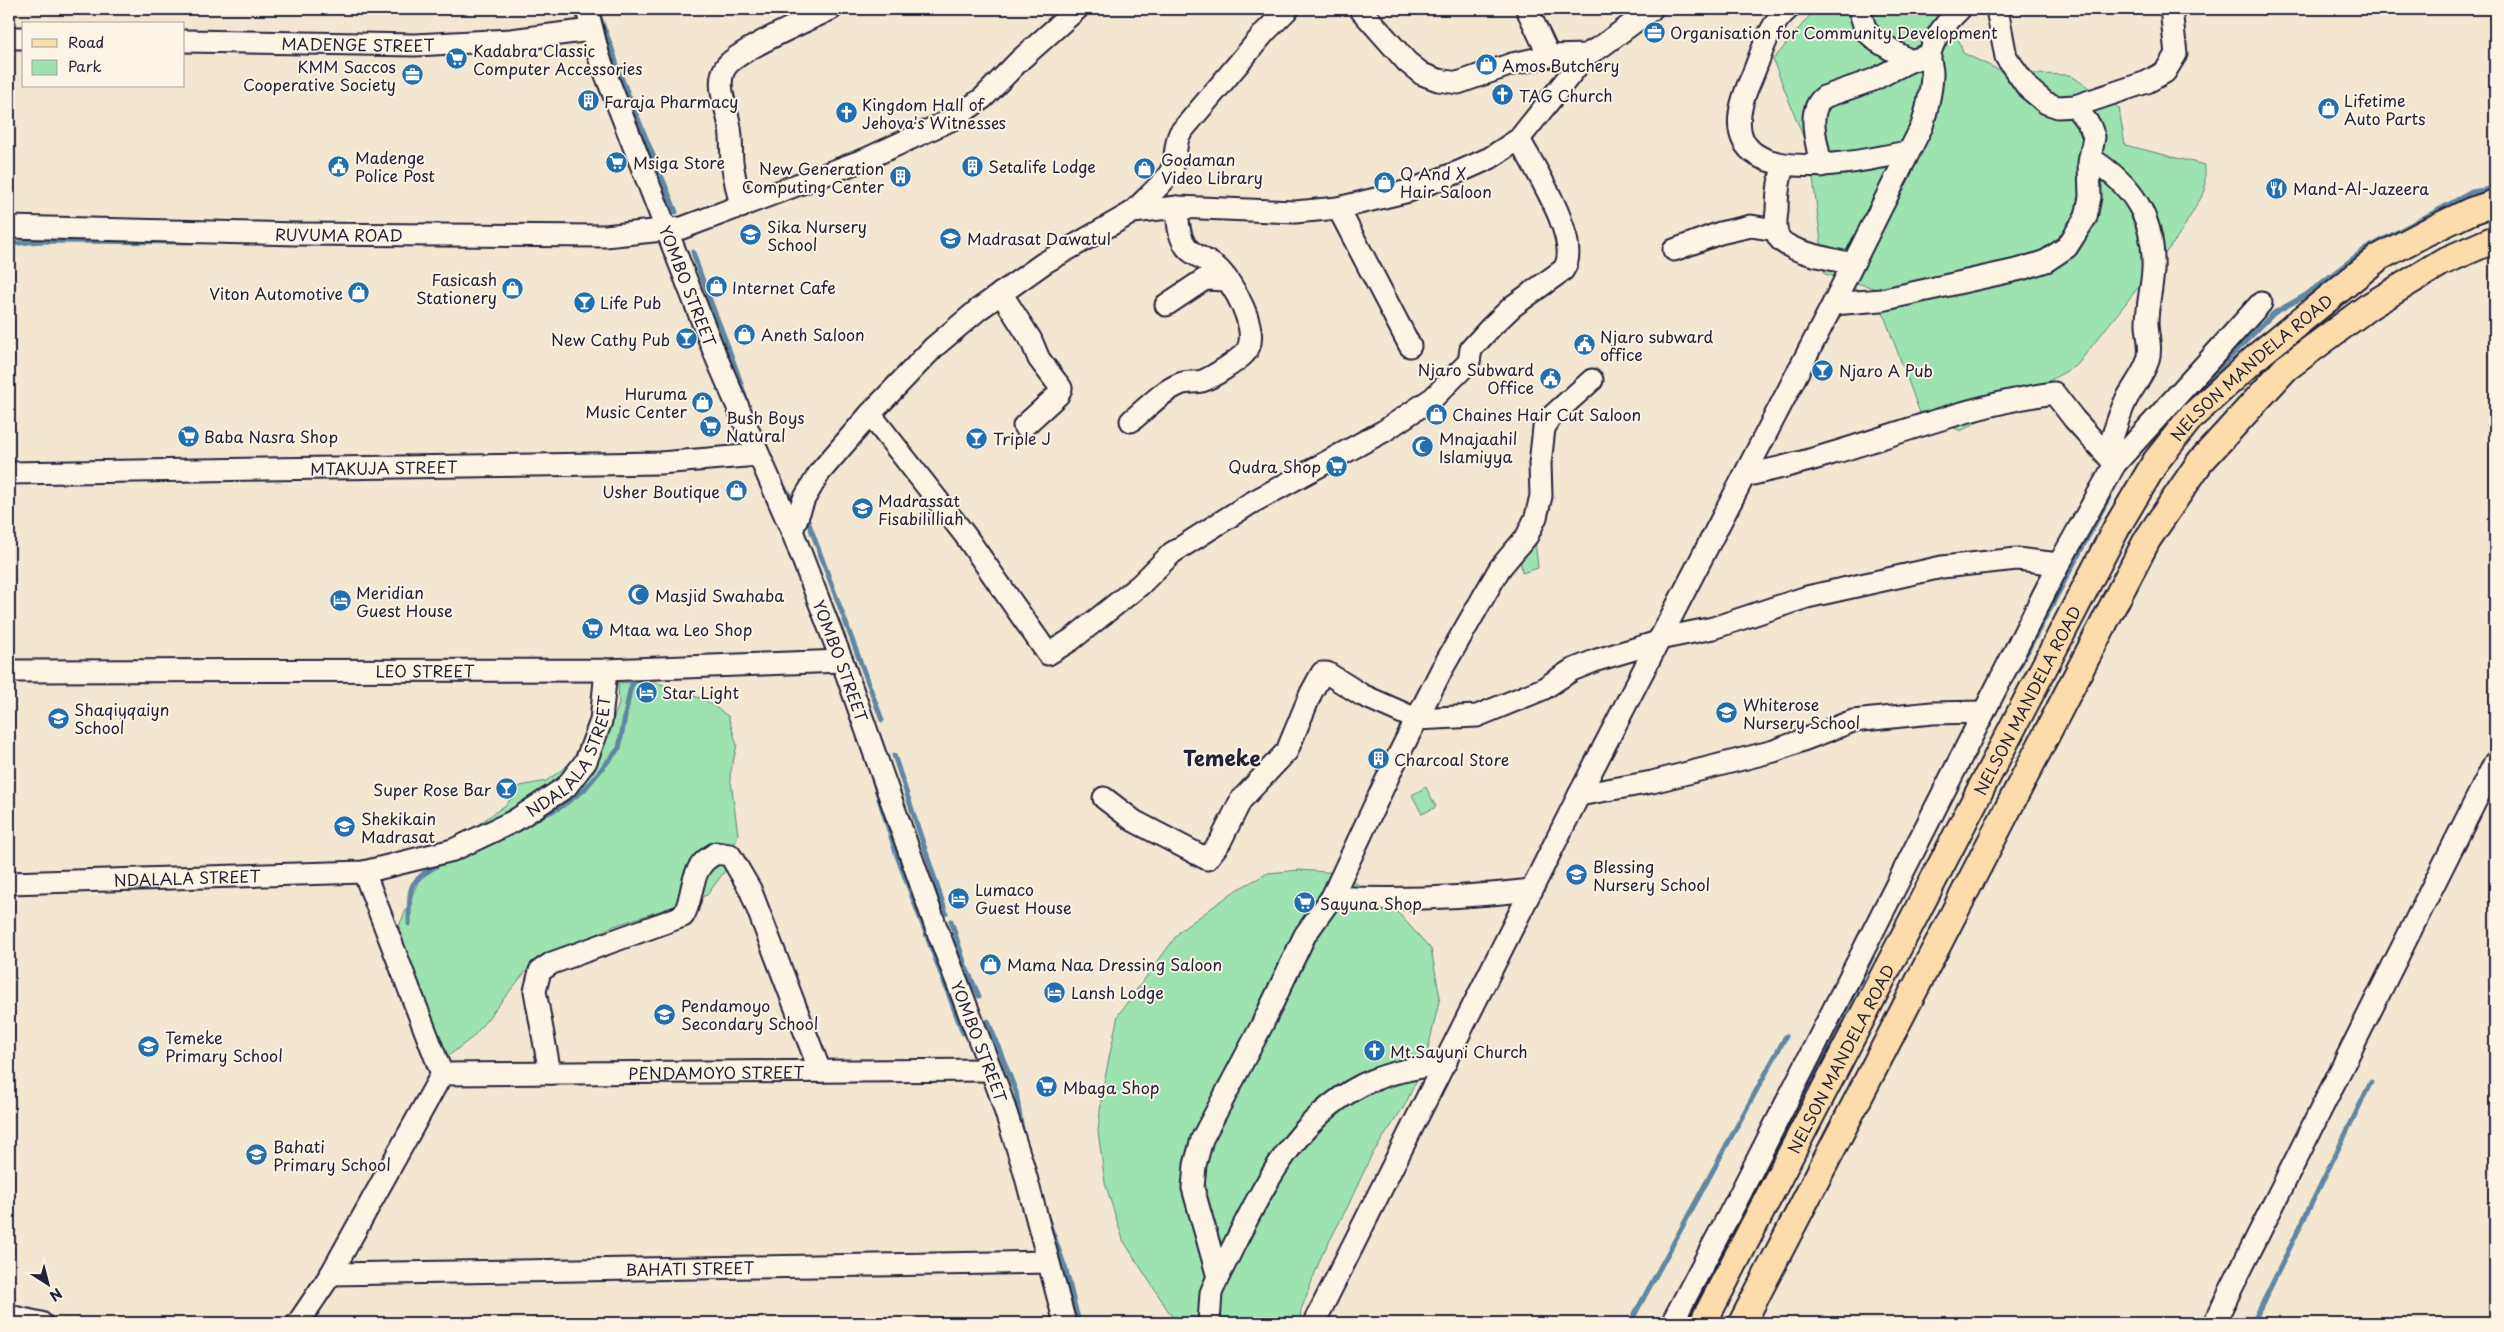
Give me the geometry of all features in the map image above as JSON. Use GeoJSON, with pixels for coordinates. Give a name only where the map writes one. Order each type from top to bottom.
{"type":"FeatureCollection","features":[{"type":"Feature","properties":{"kind":"main road","name":"NELSON MANDELA ROAD"},"geometry":{"type":"LineString","coordinates":[[1703,1323],[2112,536],[2156,461],[2190,417],[2261,353],[2378,258],[2424,233],[2471,211],[2495,203]]}},
{"type":"Feature","properties":{"kind":"main road","name":"NELSON MANDELA ROAD"},"geometry":{"type":"LineString","coordinates":[[1742,1323],[2148,540],[2200,462],[2286,368],[2368,307],[2442,262],[2495,238]]}},
{"type":"Feature","properties":{"kind":"street","name":"YOMBO STREET"},"geometry":{"type":"LineString","coordinates":[[587,9],[591,30],[604,72],[717,359],[792,531],[842,661],[932,918],[991,1070],[1023,1166],[1065,1323]]}},
{"type":"Feature","properties":{"kind":"street"},"geometry":{"type":"LineString","coordinates":[[741,207],[732,164],[730,126],[722,90],[722,78],[725,67],[736,58],[773,36],[831,9]]}},
{"type":"Feature","properties":{"kind":"street","name":"RUVUMA ROAD"},"geometry":{"type":"LineString","coordinates":[[9,226],[356,234],[606,236],[668,231],[741,207],[866,160],[953,119],[983,98],[1020,60],[1077,9]]}},
{"type":"Feature","properties":{"kind":"street"},"geometry":{"type":"LineString","coordinates":[[792,531],[804,499],[820,472],[870,414],[934,347],[1002,293],[1044,263],[1133,212],[1166,179],[1171,170],[1175,143],[1180,133],[1288,9]]}},
{"type":"Feature","properties":{"kind":"street"},"geometry":{"type":"LineString","coordinates":[[1360,9],[1407,62],[1422,74],[1438,80],[1458,83],[1512,64],[1549,56],[1586,55]]}},
{"type":"Feature","properties":{"kind":"street"},"geometry":{"type":"LineString","coordinates":[[1527,9],[1549,56]]}},
{"type":"Feature","properties":{"kind":"street"},"geometry":{"type":"LineString","coordinates":[[1788,9],[1781,15],[1773,28],[1740,107],[1740,123],[1743,137],[1750,149],[1766,160],[1784,165],[1821,166],[1907,152]]}},
{"type":"Feature","properties":{"kind":"street"},"geometry":{"type":"LineString","coordinates":[[1314,1323],[1579,795],[1745,476],[1833,304],[1907,152],[1922,126],[1928,106],[1932,71],[1920,58],[1877,41],[1866,31],[1859,9]]}},
{"type":"Feature","properties":{"kind":"street"},"geometry":{"type":"LineString","coordinates":[[1821,166],[1813,116],[1818,102],[1824,97],[1892,72],[1920,58],[1934,44],[1960,9]]}},
{"type":"Feature","properties":{"kind":"street"},"geometry":{"type":"LineString","coordinates":[[1997,9],[2006,57],[2028,88],[2046,103],[2058,107],[2075,106],[2147,82],[2165,72],[2176,54],[2171,9]]}},
{"type":"Feature","properties":{"kind":"street"},"geometry":{"type":"LineString","coordinates":[[1133,212],[1177,207],[1295,212],[1338,208],[1409,191],[1461,172],[1490,158],[1519,138],[1586,55],[1643,12]]}},
{"type":"Feature","properties":{"kind":"street","name":"MADENGE STREET"},"geometry":{"type":"LineString","coordinates":[[185,41],[415,45],[511,40],[591,30]]}},
{"type":"Feature","properties":{"kind":"street"},"geometry":{"type":"LineString","coordinates":[[9,38],[22,38]]}},
{"type":"Feature","properties":{"kind":"street"},"geometry":{"type":"LineString","coordinates":[[1833,304],[1881,300],[2021,269],[2046,261],[2067,247],[2086,217],[2090,197],[2090,158],[2094,137],[2090,126],[2075,106]]}},
{"type":"Feature","properties":{"kind":"street"},"geometry":{"type":"LineString","coordinates":[[870,414],[965,535],[1048,654],[1071,640],[1140,585],[1172,553],[1251,503],[1384,431],[1433,398],[1469,362],[1471,349],[1491,327],[1513,306],[1563,270],[1568,263],[1569,257],[1566,236],[1555,207],[1519,138]]}},
{"type":"Feature","properties":{"kind":"street"},"geometry":{"type":"LineString","coordinates":[[1672,1323],[1739,1196],[2059,564],[2111,459],[2126,402],[2148,362],[2150,354],[2147,324],[2153,270],[2152,242],[2146,216],[2135,197],[2103,166],[2090,158]]}},
{"type":"Feature","properties":{"kind":"street"},"geometry":{"type":"LineString","coordinates":[[1784,165],[1779,178],[1776,230],[1779,237],[1785,244],[1799,250],[1852,264]]}},
{"type":"Feature","properties":{"kind":"street"},"geometry":{"type":"LineString","coordinates":[[1131,421],[1174,387],[1189,381],[1202,381],[1246,354],[1251,341],[1249,318],[1227,280],[1217,267],[1186,247],[1181,237],[1177,207]]}},
{"type":"Feature","properties":{"kind":"street"},"geometry":{"type":"LineString","coordinates":[[1338,208],[1358,249],[1385,294],[1410,346]]}},
{"type":"Feature","properties":{"kind":"street"},"geometry":{"type":"LineString","coordinates":[[1674,250],[1720,233],[1751,226],[1776,230]]}},
{"type":"Feature","properties":{"kind":"street"},"geometry":{"type":"LineString","coordinates":[[1166,305],[1205,279],[1227,280]]}},
{"type":"Feature","properties":{"kind":"street"},"geometry":{"type":"LineString","coordinates":[[1002,293],[1031,340],[1039,359],[1061,388],[1058,395],[1024,426]]}},
{"type":"Feature","properties":{"kind":"street"},"geometry":{"type":"LineString","coordinates":[[2111,459],[2261,303]]}},
{"type":"Feature","properties":{"kind":"street"},"geometry":{"type":"LineString","coordinates":[[1218,1277],[1193,1188],[1195,1165],[1202,1139],[1262,1025],[1305,935],[1332,897],[1416,719],[1500,568],[1527,536],[1536,518],[1541,496],[1540,464],[1544,428],[1551,417],[1592,380]]}},
{"type":"Feature","properties":{"kind":"street"},"geometry":{"type":"LineString","coordinates":[[1745,476],[1828,455],[1944,418],[2036,395],[2054,393],[2074,419],[2111,459]]}},
{"type":"Feature","properties":{"kind":"street","name":"MTAKUJA STREET"},"geometry":{"type":"LineString","coordinates":[[9,473],[660,463],[758,455]]}},
{"type":"Feature","properties":{"kind":"street"},"geometry":{"type":"LineString","coordinates":[[1104,798],[1134,822],[1207,860],[1220,842],[1241,800],[1287,751],[1311,693],[1322,673],[1327,673],[1362,695],[1416,719],[1477,716],[1543,689],[1572,670],[1597,660],[1659,640],[1713,628],[1807,597],[1942,567],[2016,559],[2059,564]]}},
{"type":"Feature","properties":{"kind":"street","name":"LEO STREET"},"geometry":{"type":"LineString","coordinates":[[9,671],[606,670],[842,661]]}},
{"type":"Feature","properties":{"kind":"street","name":"NDALALA STREET"},"geometry":{"type":"LineString","coordinates":[[9,883],[364,872],[453,850],[514,821],[566,787],[586,761],[601,721],[606,670]]}},
{"type":"Feature","properties":{"kind":"street"},"geometry":{"type":"LineString","coordinates":[[1579,795],[1652,782],[1774,751],[1853,721],[1932,712],[1984,712]]}},
{"type":"Feature","properties":{"kind":"street"},"geometry":{"type":"LineString","coordinates":[[2214,1323],[2495,762]]}},
{"type":"Feature","properties":{"kind":"street"},"geometry":{"type":"LineString","coordinates":[[550,1073],[535,990],[540,971],[552,963],[683,916],[688,908],[690,896],[702,864],[716,853],[730,856],[750,889],[820,1071]]}},
{"type":"Feature","properties":{"kind":"street"},"geometry":{"type":"LineString","coordinates":[[298,1323],[331,1274],[442,1073],[364,872]]}},
{"type":"Feature","properties":{"kind":"street"},"geometry":{"type":"LineString","coordinates":[[1332,897],[1400,900],[1465,898],[1532,890]]}},
{"type":"Feature","properties":{"kind":"street"},"geometry":{"type":"LineString","coordinates":[[1209,1323],[1211,1293],[1218,1277],[1266,1184],[1286,1153],[1312,1122],[1340,1098],[1362,1085],[1386,1075],[1446,1062]]}},
{"type":"Feature","properties":{"kind":"street","name":"PENDAMOYO STREET"},"geometry":{"type":"LineString","coordinates":[[442,1073],[991,1070]]}},
{"type":"Feature","properties":{"kind":"street","name":"BAHATI STREET"},"geometry":{"type":"LineString","coordinates":[[331,1274],[1048,1262]]}},
{"type":"Feature","properties":{"kind":"street"},"geometry":{"type":"LineString","coordinates":[[9,1316],[42,1323]]}},
{"type":"Feature","properties":{"kind":"green space"},"geometry":{"type":"Polygon","coordinates":[[[1815,9],[1949,9],[1963,53],[2005,73],[2070,75],[2119,108],[2125,145],[2205,165],[2205,191],[2178,237],[2077,365],[1961,431],[1920,413],[1874,288],[1825,274],[1810,154],[1773,60],[1815,9]]]}},
{"type":"Feature","properties":{"kind":"green space"},"geometry":{"type":"Polygon","coordinates":[[[1535,540],[1538,568],[1522,573],[1519,547],[1535,540]]]}},
{"type":"Feature","properties":{"kind":"green space"},"geometry":{"type":"Polygon","coordinates":[[[655,682],[705,700],[728,716],[737,745],[730,775],[738,834],[727,868],[707,895],[611,927],[574,946],[534,961],[473,1037],[451,1054],[430,1063],[401,959],[399,926],[427,861],[507,804],[520,786],[546,781],[606,738],[619,704],[618,683],[655,682]]]}},
{"type":"Feature","properties":{"kind":"green space"},"geometry":{"type":"Polygon","coordinates":[[[1426,787],[1436,807],[1422,814],[1412,795],[1426,787]]]}},
{"type":"Feature","properties":{"kind":"green space"},"geometry":{"type":"Polygon","coordinates":[[[1300,870],[1339,873],[1389,903],[1431,949],[1440,997],[1425,1062],[1405,1105],[1371,1156],[1348,1206],[1321,1257],[1301,1310],[1300,1323],[1176,1323],[1123,1240],[1105,1183],[1098,1131],[1102,1092],[1118,1015],[1180,931],[1236,890],[1268,873],[1300,870]]]}},
{"type":"Feature","properties":{"kind":"waterway"},"geometry":{"type":"LineString","coordinates":[[598,9],[617,67],[676,212]]}},
{"type":"Feature","properties":{"kind":"waterway"},"geometry":{"type":"LineString","coordinates":[[2488,9],[2495,13]]}},
{"type":"Feature","properties":{"kind":"waterway"},"geometry":{"type":"LineString","coordinates":[[2189,398],[2274,313],[2306,295],[2364,250],[2472,192],[2495,188]]}},
{"type":"Feature","properties":{"kind":"waterway"},"geometry":{"type":"LineString","coordinates":[[9,244],[40,241],[192,242]]}},
{"type":"Feature","properties":{"kind":"waterway"},"geometry":{"type":"LineString","coordinates":[[693,252],[736,368],[748,407]]}},
{"type":"Feature","properties":{"kind":"waterway"},"geometry":{"type":"LineString","coordinates":[[2017,671],[2117,482]]}},
{"type":"Feature","properties":{"kind":"waterway"},"geometry":{"type":"LineString","coordinates":[[785,489],[797,503]]}},
{"type":"Feature","properties":{"kind":"waterway"},"geometry":{"type":"LineString","coordinates":[[808,521],[882,720]]}},
{"type":"Feature","properties":{"kind":"waterway"},"geometry":{"type":"LineString","coordinates":[[533,820],[559,808],[584,790],[619,748],[630,690],[632,684],[640,677]]}},
{"type":"Feature","properties":{"kind":"waterway"},"geometry":{"type":"LineString","coordinates":[[894,755],[946,913]]}},
{"type":"Feature","properties":{"kind":"waterway"},"geometry":{"type":"LineString","coordinates":[[873,779],[897,856],[963,1033]]}},
{"type":"Feature","properties":{"kind":"waterway"},"geometry":{"type":"LineString","coordinates":[[409,924],[410,899],[413,885],[423,875],[444,861]]}},
{"type":"Feature","properties":{"kind":"waterway"},"geometry":{"type":"LineString","coordinates":[[951,921],[965,965],[979,996]]}},
{"type":"Feature","properties":{"kind":"waterway"},"geometry":{"type":"LineString","coordinates":[[1685,1323],[1759,1185],[1872,957]]}},
{"type":"Feature","properties":{"kind":"waterway"},"geometry":{"type":"LineString","coordinates":[[988,1021],[1016,1092],[1022,1130]]}},
{"type":"Feature","properties":{"kind":"waterway"},"geometry":{"type":"LineString","coordinates":[[1630,1323],[1786,1036]]}},
{"type":"Feature","properties":{"kind":"waterway"},"geometry":{"type":"LineString","coordinates":[[2253,1323],[2371,1082]]}},
{"type":"Feature","properties":{"kind":"waterway"},"geometry":{"type":"LineString","coordinates":[[1046,1214],[1066,1270],[1079,1323]]}},
{"type":"Feature","properties":{"kind":"place","name":"Organisation for Community Development"},"geometry":{"type":"Point","coordinates":[1654,32]}},
{"type":"Feature","properties":{"kind":"place","name":"Kadabra Classic Computer Accessories"},"geometry":{"type":"Point","coordinates":[457,59]}},
{"type":"Feature","properties":{"kind":"place","name":"Amos Butchery"},"geometry":{"type":"Point","coordinates":[1486,65]}},
{"type":"Feature","properties":{"kind":"place","name":"KMM Saccos Cooperative Society"},"geometry":{"type":"Point","coordinates":[412,75]}},
{"type":"Feature","properties":{"kind":"place","name":"TAG Church"},"geometry":{"type":"Point","coordinates":[1503,95]}},
{"type":"Feature","properties":{"kind":"place","name":"Faraja Pharmacy"},"geometry":{"type":"Point","coordinates":[588,101]}},
{"type":"Feature","properties":{"kind":"place","name":"Lifetime Auto Parts"},"geometry":{"type":"Point","coordinates":[2328,109]}},
{"type":"Feature","properties":{"kind":"place","name":"Kingdom Hall of Jehova's Witnesses"},"geometry":{"type":"Point","coordinates":[846,113]}},
{"type":"Feature","properties":{"kind":"place","name":"Msiga Store"},"geometry":{"type":"Point","coordinates":[617,162]}},
{"type":"Feature","properties":{"kind":"place","name":"Madenge Police Post"},"geometry":{"type":"Point","coordinates":[339,166]}},
{"type":"Feature","properties":{"kind":"place","name":"Setalife Lodge"},"geometry":{"type":"Point","coordinates":[972,166]}},
{"type":"Feature","properties":{"kind":"place","name":"Godaman Video Library"},"geometry":{"type":"Point","coordinates":[1145,168]}},
{"type":"Feature","properties":{"kind":"place","name":"New Generation Computing Center"},"geometry":{"type":"Point","coordinates":[900,177]}},
{"type":"Feature","properties":{"kind":"place","name":"Q And X Hair Saloon"},"geometry":{"type":"Point","coordinates":[1384,182]}},
{"type":"Feature","properties":{"kind":"place","name":"Mand-Al-Jazeera"},"geometry":{"type":"Point","coordinates":[2277,188]}},
{"type":"Feature","properties":{"kind":"place","name":"Sika Nursery School"},"geometry":{"type":"Point","coordinates":[751,235]}},
{"type":"Feature","properties":{"kind":"place","name":"Madrasat Dawatul"},"geometry":{"type":"Point","coordinates":[951,238]}},
{"type":"Feature","properties":{"kind":"place","name":"Internet Cafe"},"geometry":{"type":"Point","coordinates":[716,287]}},
{"type":"Feature","properties":{"kind":"place","name":"Fasicash Stationery"},"geometry":{"type":"Point","coordinates":[513,288]}},
{"type":"Feature","properties":{"kind":"place","name":"Viton Automotive"},"geometry":{"type":"Point","coordinates":[359,293]}},
{"type":"Feature","properties":{"kind":"place","name":"Life Pub"},"geometry":{"type":"Point","coordinates":[584,302]}},
{"type":"Feature","properties":{"kind":"place","name":"Aneth Saloon"},"geometry":{"type":"Point","coordinates":[745,334]}},
{"type":"Feature","properties":{"kind":"place","name":"New Cathy Pub"},"geometry":{"type":"Point","coordinates":[686,339]}},
{"type":"Feature","properties":{"kind":"place","name":"Njaro subward office"},"geometry":{"type":"Point","coordinates":[1584,345]}},
{"type":"Feature","properties":{"kind":"place","name":"Njaro A Pub"},"geometry":{"type":"Point","coordinates":[1823,370]}},
{"type":"Feature","properties":{"kind":"place","name":"Njaro Subward Office"},"geometry":{"type":"Point","coordinates":[1550,378]}},
{"type":"Feature","properties":{"kind":"place","name":"Huruma Music Center"},"geometry":{"type":"Point","coordinates":[703,402]}},
{"type":"Feature","properties":{"kind":"place","name":"Chaines Hair Cut Saloon"},"geometry":{"type":"Point","coordinates":[1436,414]}},
{"type":"Feature","properties":{"kind":"place","name":"Bush Boys Natural"},"geometry":{"type":"Point","coordinates":[710,426]}},
{"type":"Feature","properties":{"kind":"place","name":"Baba Nasra Shop"},"geometry":{"type":"Point","coordinates":[188,436]}},
{"type":"Feature","properties":{"kind":"place","name":"Triple J"},"geometry":{"type":"Point","coordinates":[977,438]}},
{"type":"Feature","properties":{"kind":"place","name":"Mnajaahil Islamiyya"},"geometry":{"type":"Point","coordinates":[1423,447]}},
{"type":"Feature","properties":{"kind":"place","name":"Qudra Shop"},"geometry":{"type":"Point","coordinates":[1337,466]}},
{"type":"Feature","properties":{"kind":"place","name":"Usher Boutique"},"geometry":{"type":"Point","coordinates":[736,491]}},
{"type":"Feature","properties":{"kind":"place","name":"Madrassat Fisabililliah"},"geometry":{"type":"Point","coordinates":[862,509]}},
{"type":"Feature","properties":{"kind":"place","name":"Masjid Swahaba"},"geometry":{"type":"Point","coordinates":[639,595]}},
{"type":"Feature","properties":{"kind":"place","name":"Meridian Guest House"},"geometry":{"type":"Point","coordinates":[340,601]}},
{"type":"Feature","properties":{"kind":"place","name":"Mtaa wa Leo Shop"},"geometry":{"type":"Point","coordinates":[593,629]}},
{"type":"Feature","properties":{"kind":"place","name":"Star Light"},"geometry":{"type":"Point","coordinates":[646,692]}},
{"type":"Feature","properties":{"kind":"place","name":"Whiterose Nursery School"},"geometry":{"type":"Point","coordinates":[1727,713]}},
{"type":"Feature","properties":{"kind":"place","name":"Shaqiyqaiyn School"},"geometry":{"type":"Point","coordinates":[58,718]}},
{"type":"Feature","properties":{"kind":"place","name":"Charcoal Store"},"geometry":{"type":"Point","coordinates":[1378,759]}},
{"type":"Feature","properties":{"kind":"place","name":"Super Rose Bar"},"geometry":{"type":"Point","coordinates":[507,789]}},
{"type":"Feature","properties":{"kind":"place","name":"Shekikain Madrasat"},"geometry":{"type":"Point","coordinates":[345,827]}},
{"type":"Feature","properties":{"kind":"place","name":"Blessing Nursery School"},"geometry":{"type":"Point","coordinates":[1577,875]}},
{"type":"Feature","properties":{"kind":"place","name":"Lumaco Guest House"},"geometry":{"type":"Point","coordinates":[959,898]}},
{"type":"Feature","properties":{"kind":"place","name":"Sayuna Shop"},"geometry":{"type":"Point","coordinates":[1304,903]}},
{"type":"Feature","properties":{"kind":"place","name":"Mama Naa Dressing Saloon"},"geometry":{"type":"Point","coordinates":[991,964]}},
{"type":"Feature","properties":{"kind":"place","name":"Lansh Lodge"},"geometry":{"type":"Point","coordinates":[1055,992]}},
{"type":"Feature","properties":{"kind":"place","name":"Pendamoyo Secondary School"},"geometry":{"type":"Point","coordinates":[665,1014]}},
{"type":"Feature","properties":{"kind":"place","name":"Temeke Primary School"},"geometry":{"type":"Point","coordinates":[149,1046]}},
{"type":"Feature","properties":{"kind":"place","name":"Mt.Sayuni Church"},"geometry":{"type":"Point","coordinates":[1374,1051]}},
{"type":"Feature","properties":{"kind":"place","name":"Mbaga Shop"},"geometry":{"type":"Point","coordinates":[1047,1087]}},
{"type":"Feature","properties":{"kind":"place","name":"Bahati Primary School"},"geometry":{"type":"Point","coordinates":[257,1155]}},
{"type":"Feature","properties":{"kind":"district","name":"Temeke"},"geometry":{"type":"Point","coordinates":[1222,757]}}]}
